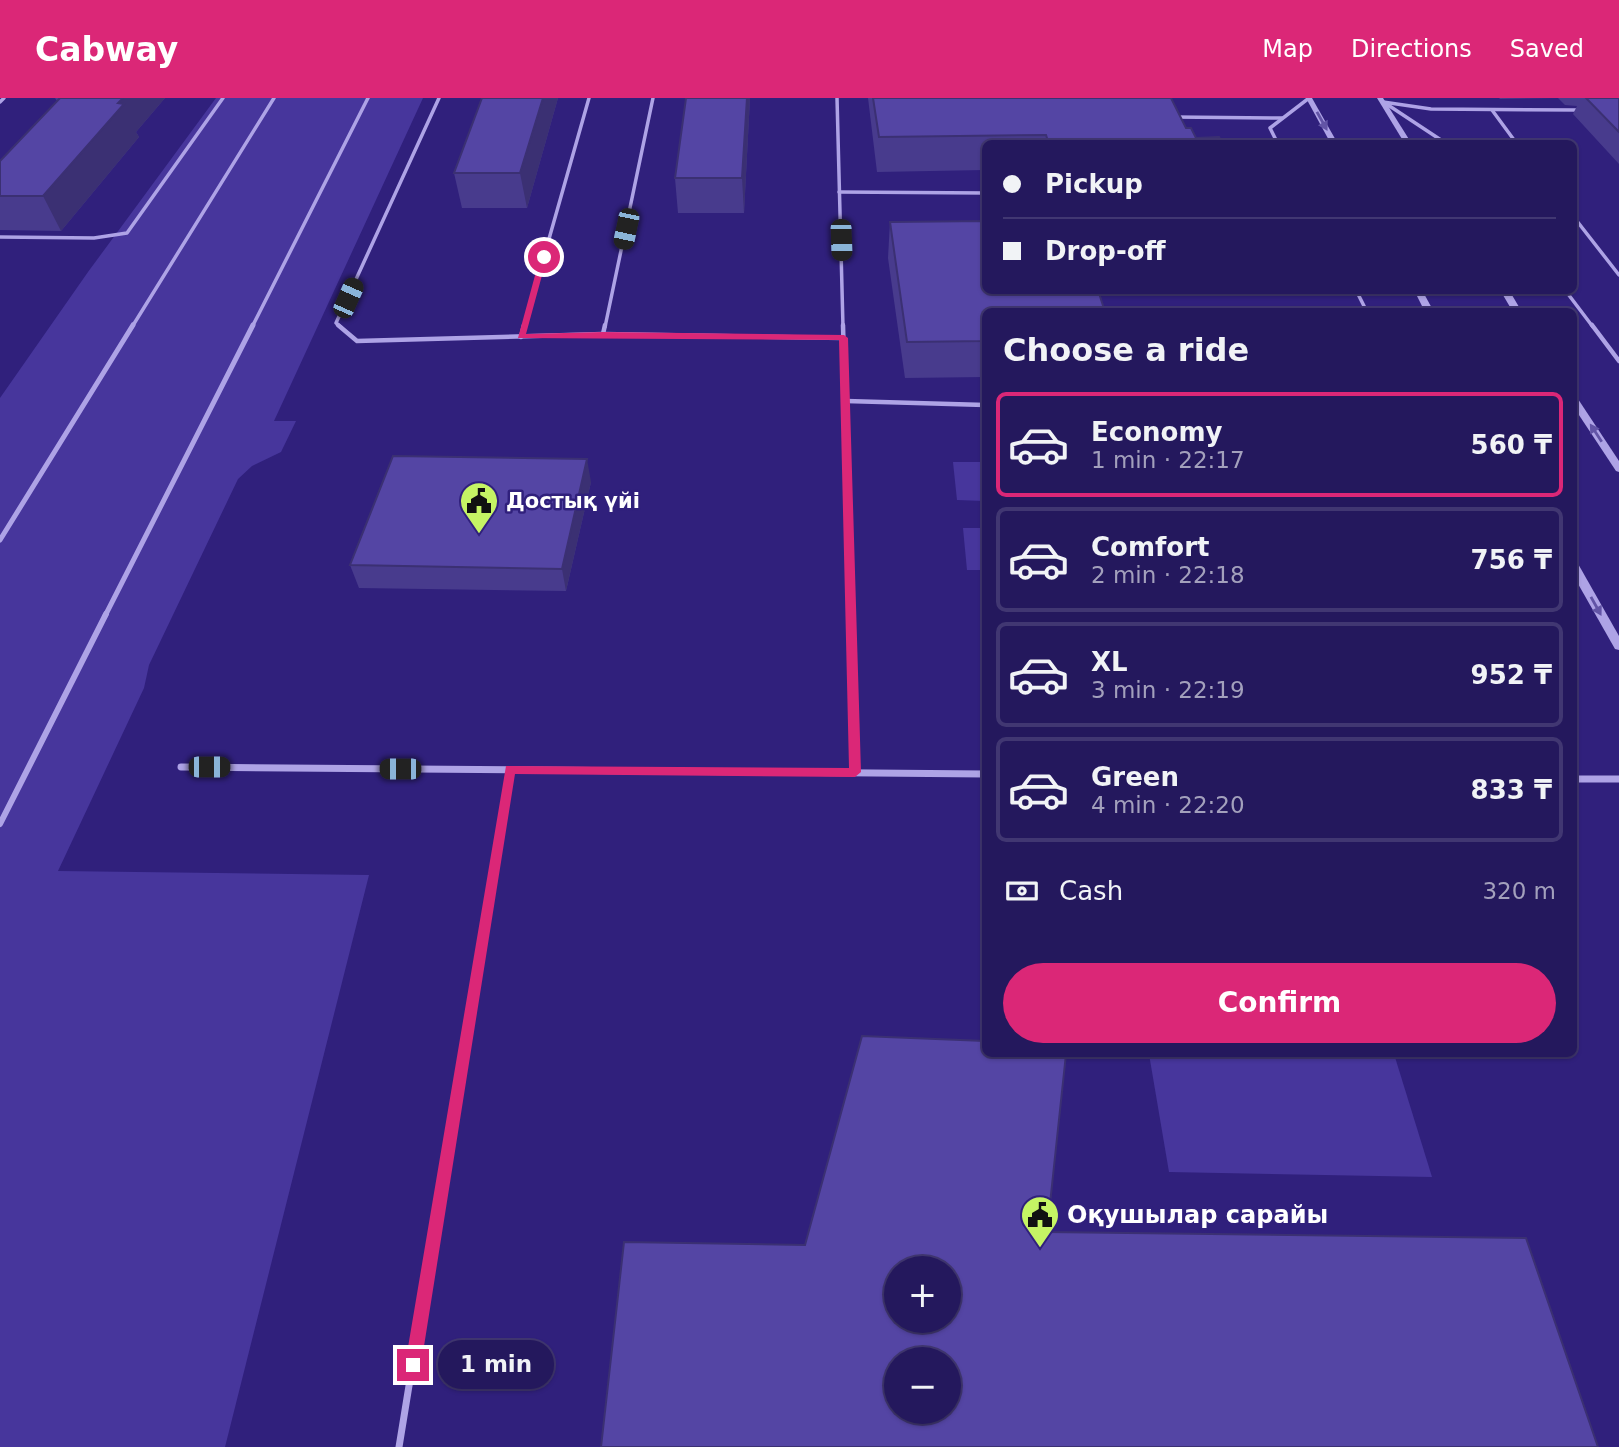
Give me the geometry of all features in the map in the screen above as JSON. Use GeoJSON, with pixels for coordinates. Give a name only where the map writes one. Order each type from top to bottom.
{"type":"FeatureCollection","features":[{"type":"Feature","properties":{"kind":"street"},"geometry":{"type":"LineString","coordinates":[[0,541],[274,98]]}},
{"type":"Feature","properties":{"kind":"street"},"geometry":{"type":"LineString","coordinates":[[0,824],[368,98]]}},
{"type":"Feature","properties":{"kind":"street"},"geometry":{"type":"LineString","coordinates":[[1309,98],[1333,140]]}},
{"type":"Feature","properties":{"kind":"street"},"geometry":{"type":"LineString","coordinates":[[1382,100],[1407,140]]}},
{"type":"Feature","properties":{"kind":"street"},"geometry":{"type":"LineString","coordinates":[[1577,404],[1619,469]]}},
{"type":"Feature","properties":{"kind":"street"},"geometry":{"type":"LineString","coordinates":[[1577,572],[1619,646]]}},
{"type":"Feature","properties":{"kind":"street"},"geometry":{"type":"LineString","coordinates":[[181,766],[982,774]]}},
{"type":"Feature","properties":{"kind":"street"},"geometry":{"type":"LineString","coordinates":[[1577,779],[1619,779]]}},
{"type":"Feature","properties":{"kind":"lane"},"geometry":{"type":"LineString","coordinates":[[0,102],[4,98]]}},
{"type":"Feature","properties":{"kind":"lane"},"geometry":{"type":"LineString","coordinates":[[0,237],[94,238],[127,233],[223,98]]}},
{"type":"Feature","properties":{"kind":"lane"},"geometry":{"type":"LineString","coordinates":[[439,98],[336,323],[357,341],[603,334],[844,338]]}},
{"type":"Feature","properties":{"kind":"lane"},"geometry":{"type":"LineString","coordinates":[[521,337],[589,98]]}},
{"type":"Feature","properties":{"kind":"lane"},"geometry":{"type":"LineString","coordinates":[[603,334],[653,98]]}},
{"type":"Feature","properties":{"kind":"lane"},"geometry":{"type":"LineString","coordinates":[[837,98],[855,772]]}},
{"type":"Feature","properties":{"kind":"lane"},"geometry":{"type":"LineString","coordinates":[[1276,140],[1270,128],[1309,98]]}},
{"type":"Feature","properties":{"kind":"lane"},"geometry":{"type":"LineString","coordinates":[[1382,100],[1431,108],[1581,110]]}},
{"type":"Feature","properties":{"kind":"lane"},"geometry":{"type":"LineString","coordinates":[[1382,100],[1441,140]]}},
{"type":"Feature","properties":{"kind":"lane"},"geometry":{"type":"LineString","coordinates":[[1492,110],[1514,140]]}},
{"type":"Feature","properties":{"kind":"lane"},"geometry":{"type":"LineString","coordinates":[[1171,117],[1282,118]]}},
{"type":"Feature","properties":{"kind":"lane"},"geometry":{"type":"LineString","coordinates":[[839,192],[982,192]]}},
{"type":"Feature","properties":{"kind":"lane"},"geometry":{"type":"LineString","coordinates":[[1577,221],[1619,275]]}},
{"type":"Feature","properties":{"kind":"lane"},"geometry":{"type":"LineString","coordinates":[[1568,294],[1619,360]]}},
{"type":"Feature","properties":{"kind":"lane"},"geometry":{"type":"LineString","coordinates":[[845,401],[982,405]]}},
{"type":"Feature","properties":{"kind":"lane"},"geometry":{"type":"LineString","coordinates":[[399,1447],[510,770]]}},
{"type":"Feature","properties":{"kind":"shaded area"},"geometry":{"type":"Polygon","coordinates":[[[216,98],[423,98],[274,421],[296,421],[281,452],[252,466],[238,479],[149,665],[144,688],[58,871],[369,875],[225,1447],[0,1447],[0,398],[88,272],[216,98]]]}},
{"type":"Feature","properties":{"kind":"shaded area"},"geometry":{"type":"Polygon","coordinates":[[[953,462],[982,462],[982,501],[957,500],[953,462]]]}},
{"type":"Feature","properties":{"kind":"shaded area"},"geometry":{"type":"Polygon","coordinates":[[[963,528],[982,528],[982,570],[967,570],[963,528]]]}},
{"type":"Feature","properties":{"kind":"shaded area"},"geometry":{"type":"Polygon","coordinates":[[[1150,1057],[1395,1057],[1432,1177],[1169,1172],[1150,1057]]]}},
{"type":"Feature","properties":{"kind":"building"},"geometry":{"type":"Polygon","coordinates":[[[60,98],[123,98],[118,103],[124,104],[43,196],[0,196],[0,161],[60,98]]]}},
{"type":"Feature","properties":{"kind":"building"},"geometry":{"type":"Polygon","coordinates":[[[482,98],[543,98],[520,173],[454,173],[482,98]]]}},
{"type":"Feature","properties":{"kind":"building"},"geometry":{"type":"Polygon","coordinates":[[[686,98],[747,98],[742,178],[675,178],[686,98]]]}},
{"type":"Feature","properties":{"kind":"building"},"geometry":{"type":"Polygon","coordinates":[[[873,98],[1171,98],[1186,128],[1191,128],[1196,138],[1219,137],[1221,140],[1048,140],[1046,135],[879,137],[873,98]]]}},
{"type":"Feature","properties":{"kind":"building"},"geometry":{"type":"Polygon","coordinates":[[[1586,98],[1619,98],[1619,132],[1586,98]]]}},
{"type":"Feature","properties":{"kind":"building"},"geometry":{"type":"Polygon","coordinates":[[[982,221],[982,294],[1099,294],[1104,308],[982,308],[982,341],[907,342],[890,222],[982,221]]]}},
{"type":"Feature","properties":{"kind":"building","name":"Достық үйі"},"geometry":{"type":"Polygon","coordinates":[[[393,456],[587,459],[562,569],[350,565],[393,456]]]}},
{"type":"Feature","properties":{"kind":"building","name":"Оқушылар сарайы"},"geometry":{"type":"Polygon","coordinates":[[[862,1036],[982,1041],[982,1057],[1066,1057],[1047,1232],[1526,1238],[1598,1447],[601,1447],[624,1242],[805,1245],[862,1036]]]}},
{"type":"Feature","properties":{"kind":"place","name":"Достық үйі"},"geometry":{"type":"Point","coordinates":[479,535]}},
{"type":"Feature","properties":{"kind":"place","name":"Оқушылар сарайы"},"geometry":{"type":"Point","coordinates":[1040,1249]}},
{"type":"Feature","properties":{"kind":"route"},"geometry":{"type":"LineString","coordinates":[[413,1365],[510,770],[855,772],[844,338],[603,334],[521,337],[544,257]]}}]}
